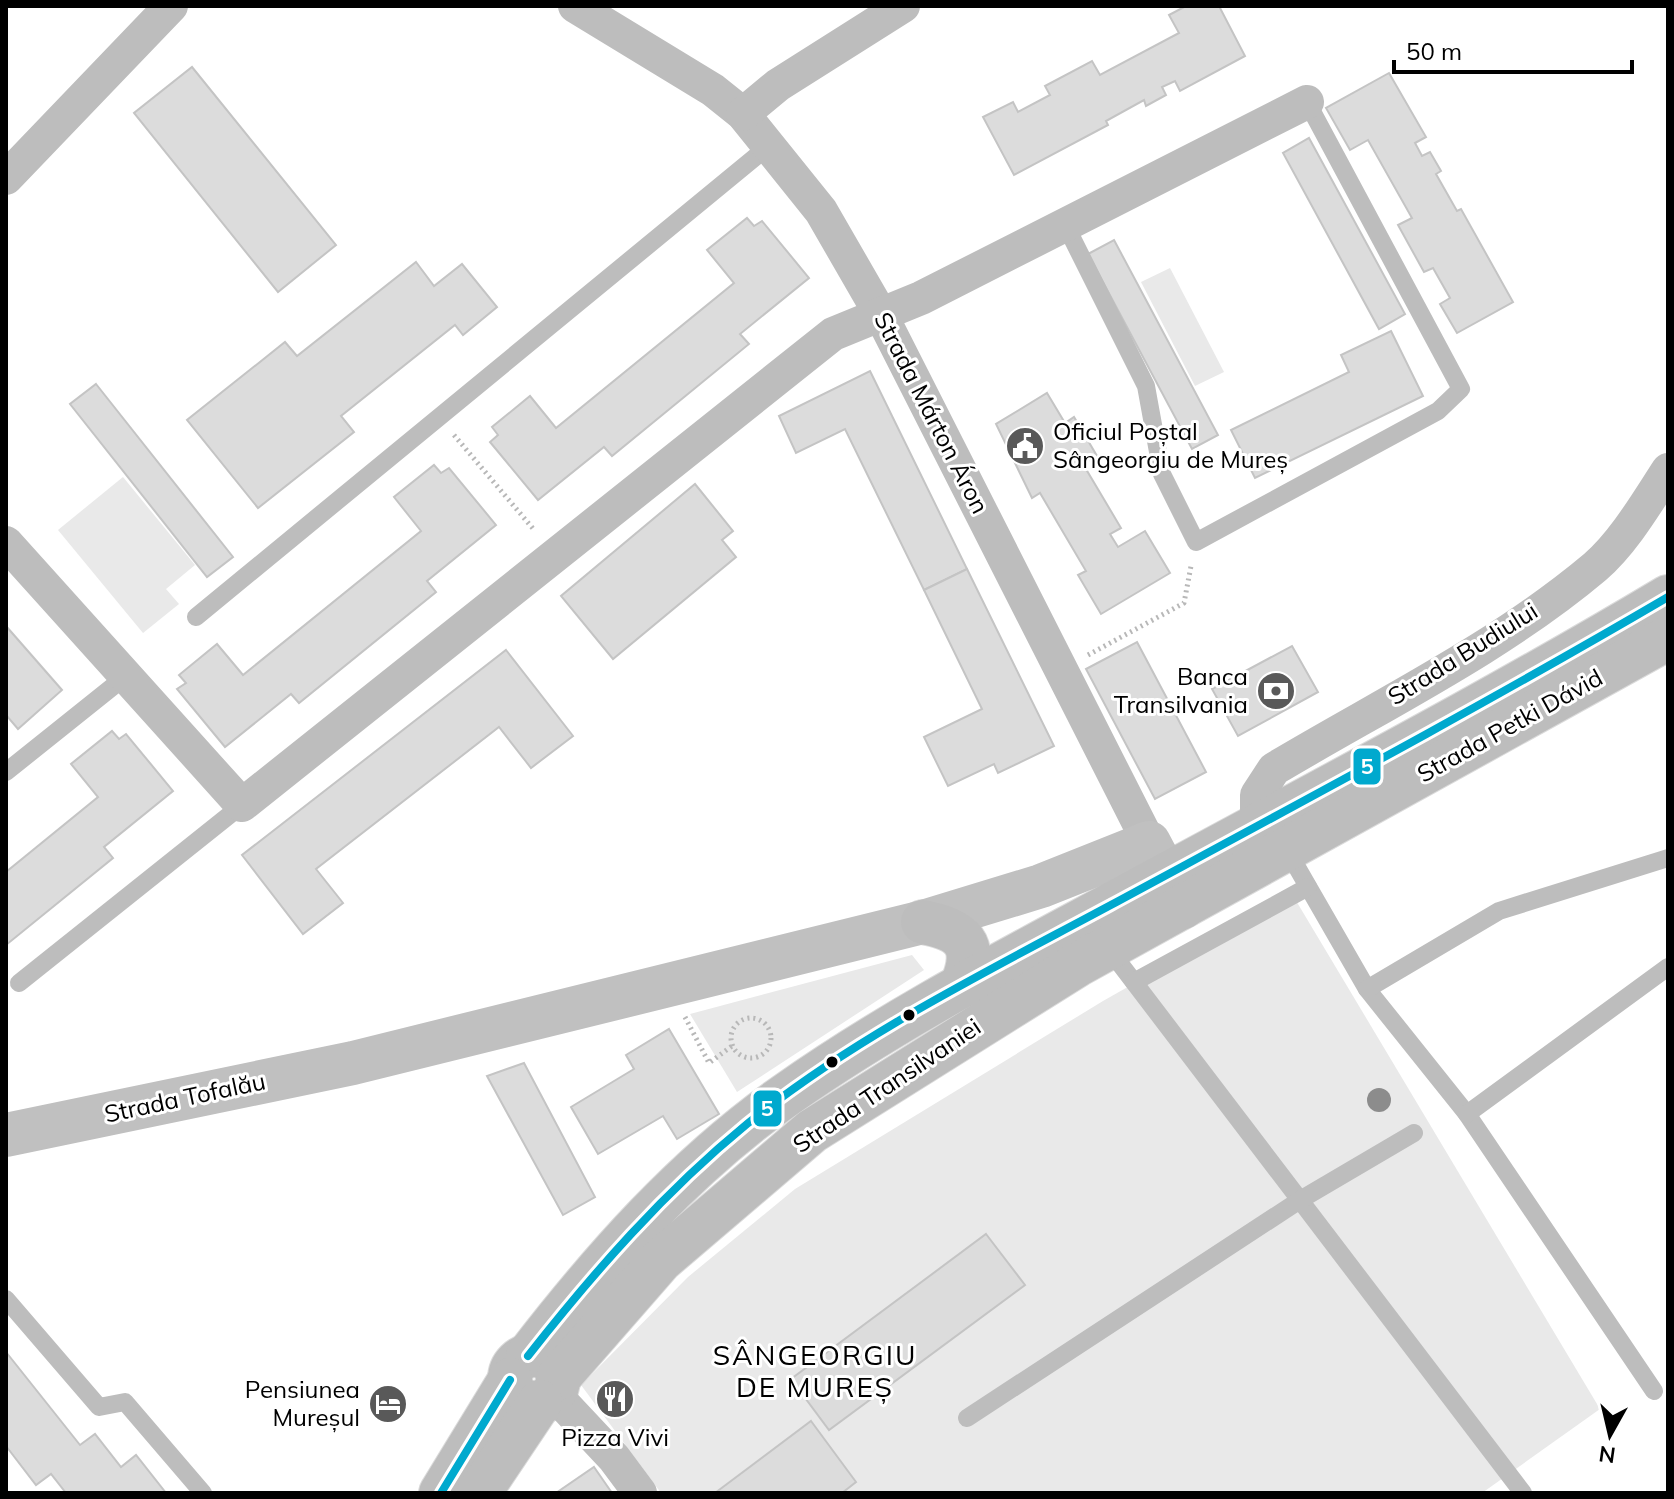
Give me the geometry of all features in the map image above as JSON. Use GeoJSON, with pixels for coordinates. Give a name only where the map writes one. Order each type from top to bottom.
{"type":"FeatureCollection","features":[{"type":"Feature","properties":{"kind":"main road","name":"Strada Petki Dávid"},"geometry":{"type":"LineString","coordinates":[[1284,853],[1492,698],[1668,597]]}},
{"type":"Feature","properties":{"kind":"main road","name":"Strada Petki Dávid"},"geometry":{"type":"LineString","coordinates":[[1166,875],[1284,853],[1668,638]]}},
{"type":"Feature","properties":{"kind":"main road","name":"Strada Transilvaniei"},"geometry":{"type":"LineString","coordinates":[[441,1493],[538,1382],[661,1260],[812,1131],[929,1054],[1108,948],[1166,875]]}},
{"type":"Feature","properties":{"kind":"main road","name":"Strada Transilvaniei"},"geometry":{"type":"LineString","coordinates":[[479,1493],[538,1382],[570,1301],[633,1232],[734,1137],[785,1096],[962,985],[1166,875]]}},
{"type":"Feature","properties":{"kind":"main road"},"geometry":{"type":"LineString","coordinates":[[923,922],[957,932],[966,944],[968,969],[962,985]]}},
{"type":"Feature","properties":{"kind":"street"},"geometry":{"type":"LineString","coordinates":[[6,178],[19,142],[171,6]]}},
{"type":"Feature","properties":{"kind":"street","name":"Strada Márton Áron"},"geometry":{"type":"LineString","coordinates":[[575,6],[713,90],[743,114],[821,211],[881,315],[1166,875]]}},
{"type":"Feature","properties":{"kind":"street"},"geometry":{"type":"LineString","coordinates":[[743,114],[778,85],[903,6]]}},
{"type":"Feature","properties":{"kind":"street"},"geometry":{"type":"LineString","coordinates":[[6,543],[242,805],[833,334],[921,298],[1064,222],[1307,102]]}},
{"type":"Feature","properties":{"kind":"street","name":"Strada Budiului"},"geometry":{"type":"LineString","coordinates":[[1284,853],[1257,795],[1274,769],[1511,629],[1597,565],[1646,505],[1668,470]]}},
{"type":"Feature","properties":{"kind":"street","name":"Strada Tofalău"},"geometry":{"type":"LineString","coordinates":[[6,1135],[353,1063],[923,922],[1041,886],[1166,875]]}},
{"type":"Feature","properties":{"kind":"street"},"geometry":{"type":"LineString","coordinates":[[538,1382],[614,1458],[640,1493]]}},
{"type":"Feature","properties":{"kind":"lane"},"geometry":{"type":"LineString","coordinates":[[1064,222],[1146,386],[1162,474],[1196,542],[1438,411],[1461,389],[1307,102]]}},
{"type":"Feature","properties":{"kind":"lane"},"geometry":{"type":"LineString","coordinates":[[196,617],[770,145]]}},
{"type":"Feature","properties":{"kind":"lane"},"geometry":{"type":"LineString","coordinates":[[6,772],[126,676]]}},
{"type":"Feature","properties":{"kind":"lane"},"geometry":{"type":"LineString","coordinates":[[19,983],[242,805]]}},
{"type":"Feature","properties":{"kind":"lane"},"geometry":{"type":"LineString","coordinates":[[1134,982],[1284,853],[1367,989],[1467,1114],[1654,1391]]}},
{"type":"Feature","properties":{"kind":"lane"},"geometry":{"type":"LineString","coordinates":[[1367,989],[1499,911],[1668,858]]}},
{"type":"Feature","properties":{"kind":"lane"},"geometry":{"type":"LineString","coordinates":[[1108,948],[1523,1493]]}},
{"type":"Feature","properties":{"kind":"lane"},"geometry":{"type":"LineString","coordinates":[[1467,1114],[1668,967]]}},
{"type":"Feature","properties":{"kind":"lane"},"geometry":{"type":"LineString","coordinates":[[967,1418],[1300,1200],[1414,1133]]}},
{"type":"Feature","properties":{"kind":"lane"},"geometry":{"type":"LineString","coordinates":[[6,1299],[99,1407],[125,1402],[203,1493]]}},
{"type":"Feature","properties":{"kind":"path"},"geometry":{"type":"LineString","coordinates":[[438,417],[557,557]]}},
{"type":"Feature","properties":{"kind":"path"},"geometry":{"type":"LineString","coordinates":[[1063,668],[1184,603],[1196,542]]}},
{"type":"Feature","properties":{"kind":"path"},"geometry":{"type":"LineString","coordinates":[[667,985],[709,1063],[732,1046]]}},
{"type":"Feature","properties":{"kind":"path"},"geometry":{"type":"LineString","coordinates":[[746,1018],[758,1018],[768,1025],[772,1037],[769,1048],[760,1056],[749,1059],[739,1055],[732,1046],[730,1034],[736,1024],[746,1018]]}},
{"type":"Feature","properties":{"kind":"shaded area"},"geometry":{"type":"Polygon","coordinates":[[[1170,268],[1224,372],[1195,386],[1141,282],[1170,268]]]}},
{"type":"Feature","properties":{"kind":"shaded area"},"geometry":{"type":"Polygon","coordinates":[[[123,477],[195,565],[166,589],[179,604],[143,633],[58,530],[123,477]]]}},
{"type":"Feature","properties":{"kind":"shaded area"},"geometry":{"type":"Polygon","coordinates":[[[1292,894],[1600,1409],[1482,1493],[661,1493],[581,1385],[688,1277],[795,1189],[1103,1001],[1292,894]]]}},
{"type":"Feature","properties":{"kind":"shaded area"},"geometry":{"type":"Polygon","coordinates":[[[912,955],[924,970],[737,1092],[690,1014],[912,955]]]}},
{"type":"Feature","properties":{"kind":"building"},"geometry":{"type":"Polygon","coordinates":[[[1186,6],[1219,6],[1245,56],[1180,91],[1175,81],[1162,87],[1166,95],[1146,106],[1144,100],[1106,121],[1108,125],[1014,175],[983,117],[1013,102],[1018,112],[1050,95],[1045,86],[1092,61],[1100,75],[1179,33],[1169,15],[1186,6]]]}},
{"type":"Feature","properties":{"kind":"building"},"geometry":{"type":"Polygon","coordinates":[[[192,67],[336,245],[278,292],[134,113],[192,67]]]}},
{"type":"Feature","properties":{"kind":"building"},"geometry":{"type":"Polygon","coordinates":[[[1389,73],[1426,137],[1415,143],[1422,156],[1430,152],[1441,171],[1436,174],[1457,211],[1461,209],[1513,302],[1457,333],[1440,304],[1450,298],[1433,268],[1424,272],[1398,225],[1412,218],[1368,140],[1350,150],[1326,108],[1389,73]]]}},
{"type":"Feature","properties":{"kind":"building"},"geometry":{"type":"Polygon","coordinates":[[[1309,138],[1405,314],[1379,329],[1283,153],[1309,138]]]}},
{"type":"Feature","properties":{"kind":"building"},"geometry":{"type":"Polygon","coordinates":[[[747,218],[754,226],[762,221],[809,278],[740,334],[749,344],[612,456],[604,447],[538,500],[490,442],[498,435],[492,427],[530,396],[556,428],[734,283],[707,250],[747,218]]]}},
{"type":"Feature","properties":{"kind":"building"},"geometry":{"type":"Polygon","coordinates":[[[1114,240],[1218,435],[1192,449],[1088,254],[1114,240]]]}},
{"type":"Feature","properties":{"kind":"building"},"geometry":{"type":"Polygon","coordinates":[[[416,262],[434,286],[462,264],[497,307],[463,335],[455,325],[341,416],[354,432],[258,508],[187,420],[285,342],[297,356],[416,262]]]}},
{"type":"Feature","properties":{"kind":"building"},"geometry":{"type":"Polygon","coordinates":[[[1391,331],[1423,396],[1255,478],[1231,430],[1349,372],[1341,355],[1391,331]]]}},
{"type":"Feature","properties":{"kind":"building"},"geometry":{"type":"Polygon","coordinates":[[[870,371],[967,569],[924,590],[845,429],[796,453],[779,416],[870,371]]]}},
{"type":"Feature","properties":{"kind":"building"},"geometry":{"type":"Polygon","coordinates":[[[96,384],[233,557],[207,577],[70,404],[96,384]]]}},
{"type":"Feature","properties":{"kind":"building"},"geometry":{"type":"Polygon","coordinates":[[[1047,393],[1065,423],[1074,417],[1097,456],[1083,464],[1121,528],[1110,534],[1118,547],[1145,531],[1170,573],[1101,614],[1078,575],[1086,571],[1040,493],[1032,498],[996,424],[1047,393]]]}},
{"type":"Feature","properties":{"kind":"building"},"geometry":{"type":"Polygon","coordinates":[[[434,465],[441,473],[449,468],[496,525],[427,581],[436,592],[299,703],[291,694],[225,747],[177,689],[186,683],[179,675],[217,644],[243,675],[421,531],[394,497],[434,465]]]}},
{"type":"Feature","properties":{"kind":"building"},"geometry":{"type":"Polygon","coordinates":[[[695,484],[733,531],[722,540],[736,557],[613,659],[561,596],[695,484]]]}},
{"type":"Feature","properties":{"kind":"building"},"geometry":{"type":"Polygon","coordinates":[[[967,569],[1054,746],[998,773],[994,764],[948,786],[924,737],[982,709],[924,590],[967,569]]]}},
{"type":"Feature","properties":{"kind":"building"},"geometry":{"type":"Polygon","coordinates":[[[6,626],[62,690],[18,729],[6,715],[6,626]]]}},
{"type":"Feature","properties":{"kind":"building"},"geometry":{"type":"Polygon","coordinates":[[[1137,642],[1206,772],[1155,799],[1086,669],[1137,642]]]}},
{"type":"Feature","properties":{"kind":"building"},"geometry":{"type":"Polygon","coordinates":[[[1292,646],[1318,692],[1238,736],[1212,689],[1292,646]]]}},
{"type":"Feature","properties":{"kind":"building"},"geometry":{"type":"Polygon","coordinates":[[[506,650],[573,736],[531,768],[499,727],[316,869],[343,903],[303,934],[242,855],[506,650]]]}},
{"type":"Feature","properties":{"kind":"building"},"geometry":{"type":"Polygon","coordinates":[[[112,731],[119,739],[126,734],[173,791],[104,847],[113,858],[6,945],[6,872],[98,797],[71,764],[112,731]]]}},
{"type":"Feature","properties":{"kind":"building"},"geometry":{"type":"Polygon","coordinates":[[[669,1029],[719,1114],[677,1139],[663,1116],[598,1154],[571,1107],[634,1069],[626,1055],[669,1029]]]}},
{"type":"Feature","properties":{"kind":"building"},"geometry":{"type":"Polygon","coordinates":[[[524,1063],[595,1197],[563,1215],[487,1076],[524,1063]]]}},
{"type":"Feature","properties":{"kind":"building"},"geometry":{"type":"Polygon","coordinates":[[[986,1234],[1025,1285],[829,1430],[791,1379],[986,1234]]]}},
{"type":"Feature","properties":{"kind":"building"},"geometry":{"type":"Polygon","coordinates":[[[6,1352],[80,1445],[95,1434],[121,1467],[136,1455],[166,1493],[66,1493],[51,1474],[36,1485],[6,1446],[6,1352]]]}},
{"type":"Feature","properties":{"kind":"building"},"geometry":{"type":"Polygon","coordinates":[[[811,1421],[856,1482],[842,1493],[715,1493],[811,1421]]]}},
{"type":"Feature","properties":{"kind":"building"},"geometry":{"type":"Polygon","coordinates":[[[594,1467],[612,1493],[556,1493],[594,1467]]]}},
{"type":"Feature","properties":{"kind":"transit line","name":"5"},"geometry":{"type":"LineString","coordinates":[[528,1356],[604,1264],[687,1177],[747,1124],[832,1062],[969,981],[1390,754],[1668,597]]}},
{"type":"Feature","properties":{"kind":"transit line","name":"5"},"geometry":{"type":"LineString","coordinates":[[441,1493],[510,1380]]}},
{"type":"Feature","properties":{"kind":"place","name":"Oficiul Poștal Sângeorgiu de Mureș"},"geometry":{"type":"Point","coordinates":[1025,446]}},
{"type":"Feature","properties":{"kind":"place","name":"Banca Transilvania"},"geometry":{"type":"Point","coordinates":[1276,691]}},
{"type":"Feature","properties":{"kind":"place","name":"Pizza Vivi"},"geometry":{"type":"Point","coordinates":[615,1399]}},
{"type":"Feature","properties":{"kind":"place","name":"Pensiunea Mureșul"},"geometry":{"type":"Point","coordinates":[388,1404]}},
{"type":"Feature","properties":{"kind":"district","name":"SÂNGEORGIU DE MUREȘ"},"geometry":{"type":"Point","coordinates":[815,1371]}}]}
